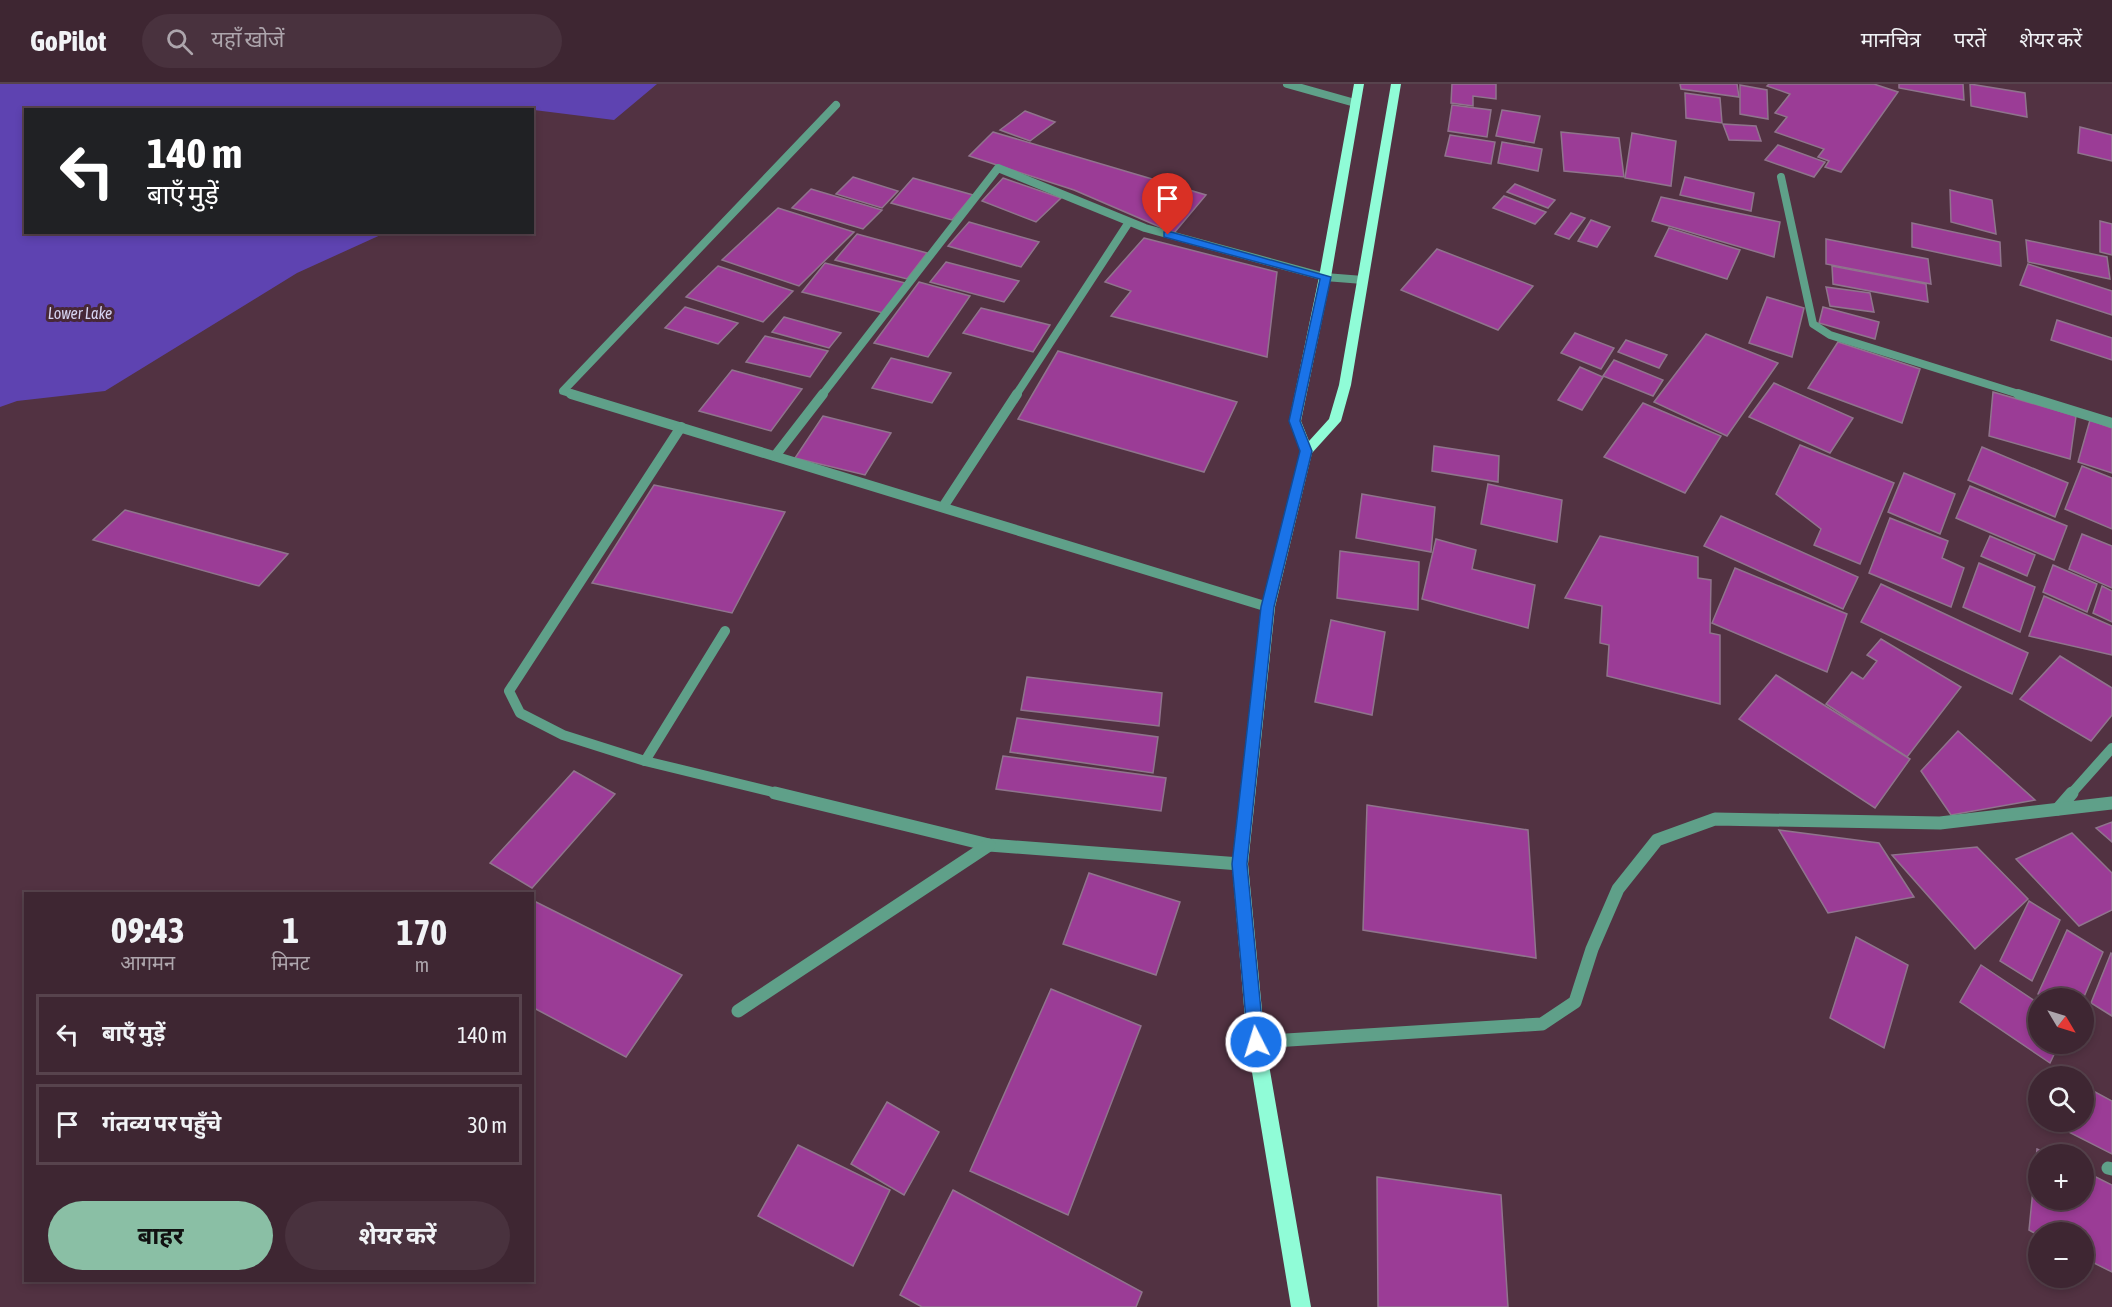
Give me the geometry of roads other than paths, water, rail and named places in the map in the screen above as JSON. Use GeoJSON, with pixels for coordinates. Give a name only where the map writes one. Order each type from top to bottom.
{"type":"FeatureCollection","features":[{"type":"Feature","properties":{"kind":"main road"},"geometry":{"type":"LineString","coordinates":[[1306,451],[1294,421],[1325,277],[1359,84]]}},
{"type":"Feature","properties":{"kind":"main road"},"geometry":{"type":"LineString","coordinates":[[1301,1307],[1256,1042],[1240,864],[1268,607],[1306,451],[1335,421],[1345,385],[1396,84]]}},
{"type":"Feature","properties":{"kind":"street"},"geometry":{"type":"LineString","coordinates":[[1287,84],[1355,102]]}},
{"type":"Feature","properties":{"kind":"street"},"geometry":{"type":"LineString","coordinates":[[836,105],[563,391],[1268,607]]}},
{"type":"Feature","properties":{"kind":"street"},"geometry":{"type":"LineString","coordinates":[[775,456],[998,168],[1145,228],[1325,277],[1363,280]]}},
{"type":"Feature","properties":{"kind":"street"},"geometry":{"type":"LineString","coordinates":[[1781,177],[1813,324],[1830,335],[2112,423]]}},
{"type":"Feature","properties":{"kind":"street"},"geometry":{"type":"LineString","coordinates":[[943,507],[1129,222]]}},
{"type":"Feature","properties":{"kind":"street"},"geometry":{"type":"LineString","coordinates":[[681,427],[509,691],[520,713],[563,735],[645,761],[989,845],[1240,864]]}},
{"type":"Feature","properties":{"kind":"street"},"geometry":{"type":"LineString","coordinates":[[645,761],[725,631]]}},
{"type":"Feature","properties":{"kind":"street"},"geometry":{"type":"LineString","coordinates":[[2058,809],[2112,748]]}},
{"type":"Feature","properties":{"kind":"street"},"geometry":{"type":"LineString","coordinates":[[1256,1042],[1542,1024],[1575,1002],[1592,949],[1618,889],[1657,840],[1715,819],[1940,823],[2112,803]]}},
{"type":"Feature","properties":{"kind":"street"},"geometry":{"type":"LineString","coordinates":[[738,1011],[989,845]]}},
{"type":"Feature","properties":{"kind":"water","name":"Lower Lake"},"geometry":{"type":"Polygon","coordinates":[[[0,84],[657,84],[614,120],[534,110],[534,108],[503,106],[502,108],[24,108],[24,234],[383,234],[297,273],[105,391],[17,401],[0,407],[0,84]]]}}]}
